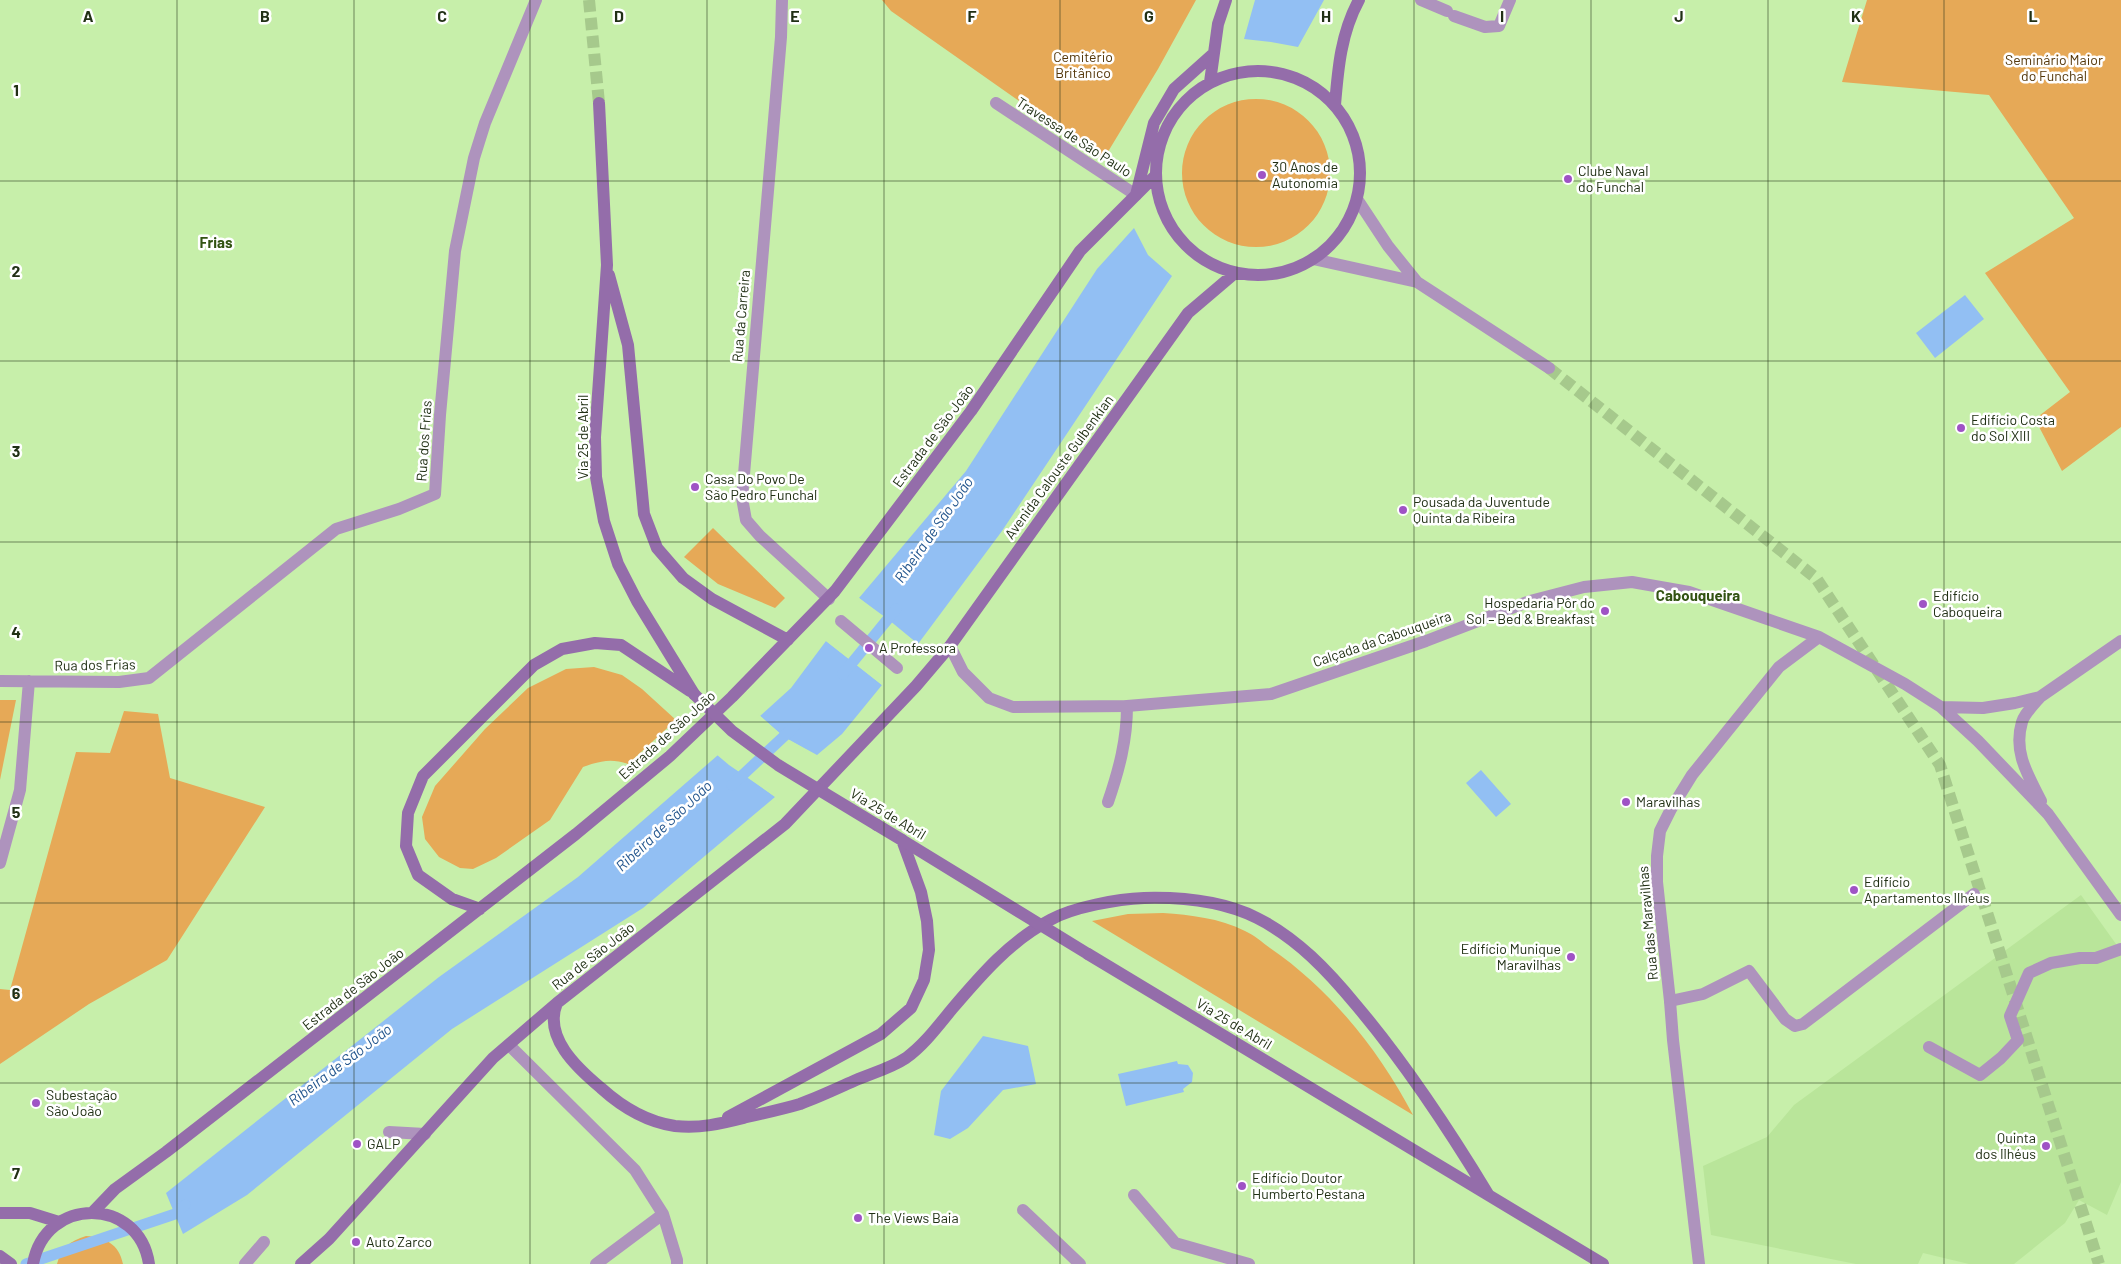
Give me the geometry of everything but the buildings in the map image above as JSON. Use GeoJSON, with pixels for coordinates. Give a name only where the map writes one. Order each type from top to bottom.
{"type":"FeatureCollection","features":[{"type":"Feature","properties":{"kind":"main road"},"geometry":{"type":"LineString","coordinates":[[1210,82],[1212,55],[1218,24],[1226,0]]}},
{"type":"Feature","properties":{"kind":"main road"},"geometry":{"type":"LineString","coordinates":[[1335,105],[1341,48],[1346,26],[1360,0]]}},
{"type":"Feature","properties":{"kind":"main road"},"geometry":{"type":"LineString","coordinates":[[1136,196],[1154,122],[1174,89],[1212,55]]}},
{"type":"Feature","properties":{"kind":"main road"},"geometry":{"type":"LineString","coordinates":[[1243,71],[1277,72],[1306,82],[1335,105],[1349,126],[1357,150],[1360,175],[1357,199],[1340,233],[1312,259],[1288,271],[1262,275],[1235,273],[1207,262],[1188,247],[1171,226],[1159,202],[1156,175],[1158,147],[1169,120],[1187,98],[1210,82],[1243,71]]}},
{"type":"Feature","properties":{"kind":"main road","name":"Via 25 de Abril"},"geometry":{"type":"LineString","coordinates":[[599,103],[607,265],[595,437],[596,478],[604,521],[618,564],[637,601],[694,694],[732,732],[778,765],[1603,1264]]}},
{"type":"Feature","properties":{"kind":"main road","name":"Estrada de São João"},"geometry":{"type":"LineString","coordinates":[[92,1213],[115,1189],[166,1152],[576,834],[670,756],[828,598],[971,411],[1080,251],[1156,175]]}},
{"type":"Feature","properties":{"kind":"main road"},"geometry":{"type":"LineString","coordinates":[[607,265],[628,345],[644,514],[657,548],[683,578],[712,599],[788,640]]}},
{"type":"Feature","properties":{"kind":"main road","name":"Avenida Calouste Gulbenkian"},"geometry":{"type":"LineString","coordinates":[[916,686],[950,646],[1188,314],[1235,273]]}},
{"type":"Feature","properties":{"kind":"main road"},"geometry":{"type":"LineString","coordinates":[[480,908],[452,900],[418,875],[406,846],[408,813],[423,776],[534,664],[562,650],[595,643],[621,645],[694,694]]}},
{"type":"Feature","properties":{"kind":"main road","name":"Rua de São João"},"geometry":{"type":"LineString","coordinates":[[301,1264],[329,1239],[493,1058],[557,1003],[785,824],[916,686]]}},
{"type":"Feature","properties":{"kind":"main road"},"geometry":{"type":"LineString","coordinates":[[710,1127],[881,1034],[912,1008],[924,980],[929,950],[927,921],[921,892],[902,840]]}},
{"type":"Feature","properties":{"kind":"main road"},"geometry":{"type":"LineString","coordinates":[[557,1003],[554,1012],[555,1034],[573,1062],[621,1105],[644,1117],[674,1126],[710,1127],[800,1104],[906,1058],[926,1040],[986,970],[1020,939],[1052,918],[1089,906],[1129,898],[1161,897],[1190,899],[1223,906],[1256,917],[1290,938],[1324,967],[1389,1045],[1445,1124],[1488,1194]]}},
{"type":"Feature","properties":{"kind":"main road"},"geometry":{"type":"LineString","coordinates":[[0,1213],[30,1213],[59,1222]]}},
{"type":"Feature","properties":{"kind":"main road"},"geometry":{"type":"LineString","coordinates":[[33,1264],[36,1250],[46,1233],[59,1222],[79,1214],[92,1213],[112,1216],[128,1226],[136,1234],[146,1250],[149,1264]]}},
{"type":"Feature","properties":{"kind":"main road"},"geometry":{"type":"LineString","coordinates":[[0,1256],[12,1264]]}},
{"type":"Feature","properties":{"kind":"street","name":"Rua dos Frias"},"geometry":{"type":"LineString","coordinates":[[0,681],[119,682],[149,678],[336,528],[399,510],[435,494],[455,251],[474,158],[485,123],[536,0]]}},
{"type":"Feature","properties":{"kind":"street","name":"Rua da Carreira"},"geometry":{"type":"LineString","coordinates":[[782,0],[784,5],[742,503],[746,520],[760,536],[828,598]]}},
{"type":"Feature","properties":{"kind":"street"},"geometry":{"type":"LineString","coordinates":[[1421,0],[1450,14],[1485,27],[1499,26],[1510,0]]}},
{"type":"Feature","properties":{"kind":"street","name":"Travessa de São Paulo"},"geometry":{"type":"LineString","coordinates":[[996,103],[1136,196]]}},
{"type":"Feature","properties":{"kind":"street"},"geometry":{"type":"LineString","coordinates":[[1357,199],[1388,246],[1417,282],[1549,368]]}},
{"type":"Feature","properties":{"kind":"street"},"geometry":{"type":"LineString","coordinates":[[1312,259],[1417,282]]}},
{"type":"Feature","properties":{"kind":"street","name":"Calçada da Cabouqueira"},"geometry":{"type":"LineString","coordinates":[[950,646],[963,672],[989,698],[1013,707],[1127,706],[1271,694],[1426,641],[1530,602],[1584,587],[1632,582],[1689,592],[1818,637],[1905,684],[1941,708],[1978,741],[2048,814]]}},
{"type":"Feature","properties":{"kind":"street"},"geometry":{"type":"LineString","coordinates":[[842,621],[897,668]]}},
{"type":"Feature","properties":{"kind":"street","name":"Rua das Maravilhas"},"geometry":{"type":"LineString","coordinates":[[1699,1264],[1672,1040],[1670,1001],[1657,882],[1657,856],[1660,831],[1692,775],[1780,667],[1818,637]]}},
{"type":"Feature","properties":{"kind":"street"},"geometry":{"type":"LineString","coordinates":[[1941,708],[1983,708],[2015,703],[2040,696],[2121,641]]}},
{"type":"Feature","properties":{"kind":"street"},"geometry":{"type":"LineString","coordinates":[[0,863],[20,790],[29,681]]}},
{"type":"Feature","properties":{"kind":"street"},"geometry":{"type":"LineString","coordinates":[[2040,696],[2022,721],[2019,744],[2021,762],[2048,814],[2121,915]]}},
{"type":"Feature","properties":{"kind":"street"},"geometry":{"type":"LineString","coordinates":[[1108,802],[1121,765],[1127,726],[1127,706]]}},
{"type":"Feature","properties":{"kind":"street"},"geometry":{"type":"LineString","coordinates":[[1670,1001],[1703,994],[1749,971],[1785,1019],[1795,1026],[1803,1024],[1974,894]]}},
{"type":"Feature","properties":{"kind":"street"},"geometry":{"type":"LineString","coordinates":[[1929,1046],[1980,1075],[2001,1058],[2018,1040],[2010,1016],[2029,973],[2051,963],[2080,958],[2096,958],[2121,949]]}},
{"type":"Feature","properties":{"kind":"street"},"geometry":{"type":"LineString","coordinates":[[509,1045],[635,1170],[663,1214],[677,1264]]}},
{"type":"Feature","properties":{"kind":"street"},"geometry":{"type":"LineString","coordinates":[[388,1132],[424,1134]]}},
{"type":"Feature","properties":{"kind":"street"},"geometry":{"type":"LineString","coordinates":[[1134,1196],[1175,1243],[1249,1264]]}},
{"type":"Feature","properties":{"kind":"street"},"geometry":{"type":"LineString","coordinates":[[1023,1210],[1080,1264]]}},
{"type":"Feature","properties":{"kind":"street"},"geometry":{"type":"LineString","coordinates":[[596,1264],[663,1214]]}},
{"type":"Feature","properties":{"kind":"street"},"geometry":{"type":"LineString","coordinates":[[245,1264],[264,1242]]}},
{"type":"Feature","properties":{"kind":"shaded area"},"geometry":{"type":"Polygon","coordinates":[[[2081,895],[2121,951],[2121,1182],[2107,1215],[2079,1200],[2065,1223],[2014,1264],[1969,1264],[1923,1253],[1918,1264],[1856,1264],[1711,1235],[1703,1166],[1767,1137],[1794,1105],[2081,895]]]}},
{"type":"Feature","properties":{"kind":"green space","name":"Cemitério Britânico"},"geometry":{"type":"Polygon","coordinates":[[[882,0],[1196,0],[1158,69],[1103,160],[891,11],[882,0]]]}},
{"type":"Feature","properties":{"kind":"green space","name":"Seminário Maior do Funchal"},"geometry":{"type":"Polygon","coordinates":[[[1867,0],[2121,0],[2121,427],[2062,471],[2035,419],[2070,392],[1985,273],[2074,218],[1989,95],[1842,82],[1867,0]]]}},
{"type":"Feature","properties":{"kind":"green space"},"geometry":{"type":"Polygon","coordinates":[[[1256,99],[1270,100],[1284,105],[1297,111],[1308,121],[1318,132],[1324,145],[1329,159],[1329,187],[1324,201],[1318,214],[1308,225],[1297,235],[1284,241],[1270,246],[1256,247],[1242,246],[1228,241],[1215,235],[1204,225],[1194,214],[1188,201],[1183,187],[1182,173],[1183,159],[1188,145],[1194,132],[1204,121],[1215,111],[1228,105],[1242,100],[1256,99]]]}},
{"type":"Feature","properties":{"kind":"green space"},"geometry":{"type":"Polygon","coordinates":[[[713,528],[785,598],[775,608],[718,584],[684,557],[713,528]]]}},
{"type":"Feature","properties":{"kind":"green space"},"geometry":{"type":"Polygon","coordinates":[[[594,667],[622,675],[642,689],[676,720],[628,764],[606,761],[583,767],[550,820],[496,858],[473,869],[460,868],[439,857],[425,839],[422,817],[435,786],[485,729],[528,688],[566,669],[594,667]]]}},
{"type":"Feature","properties":{"kind":"green space"},"geometry":{"type":"Polygon","coordinates":[[[0,700],[16,700],[0,780],[0,700]]]}},
{"type":"Feature","properties":{"kind":"green space"},"geometry":{"type":"Polygon","coordinates":[[[124,711],[158,714],[170,778],[265,807],[167,960],[89,1004],[0,1064],[0,989],[10,990],[76,752],[110,753],[124,711]]]}},
{"type":"Feature","properties":{"kind":"green space"},"geometry":{"type":"Polygon","coordinates":[[[1163,913],[1205,918],[1225,923],[1255,937],[1292,964],[1333,1002],[1369,1044],[1400,1091],[1413,1115],[1092,921],[1128,914],[1163,913]]]}},
{"type":"Feature","properties":{"kind":"green space"},"geometry":{"type":"Polygon","coordinates":[[[86,1236],[99,1238],[110,1243],[118,1251],[123,1264],[57,1264],[67,1246],[75,1240],[86,1236]]]}},
{"type":"Feature","properties":{"kind":"water"},"geometry":{"type":"Polygon","coordinates":[[[1255,0],[1324,0],[1298,47],[1244,39],[1255,0]]]}},
{"type":"Feature","properties":{"kind":"water"},"geometry":{"type":"Polygon","coordinates":[[[1134,228],[1148,255],[1172,276],[1002,531],[918,644],[859,598],[966,471],[1097,269],[1134,228]]]}},
{"type":"Feature","properties":{"kind":"water"},"geometry":{"type":"Polygon","coordinates":[[[1965,295],[1984,319],[1935,358],[1916,333],[1965,295]]]}},
{"type":"Feature","properties":{"kind":"water"},"geometry":{"type":"Polygon","coordinates":[[[826,641],[882,685],[842,734],[817,755],[784,737],[760,716],[791,688],[826,641]]]}},
{"type":"Feature","properties":{"kind":"water"},"geometry":{"type":"Polygon","coordinates":[[[718,755],[775,797],[643,908],[452,1029],[247,1195],[183,1234],[166,1193],[439,977],[578,877],[718,755]]]}},
{"type":"Feature","properties":{"kind":"water"},"geometry":{"type":"Polygon","coordinates":[[[1481,770],[1511,804],[1496,817],[1466,783],[1481,770]]]}},
{"type":"Feature","properties":{"kind":"water"},"geometry":{"type":"Polygon","coordinates":[[[983,1036],[1028,1046],[1036,1084],[1003,1090],[968,1128],[950,1139],[934,1135],[941,1091],[983,1036]]]}},
{"type":"Feature","properties":{"kind":"water"},"geometry":{"type":"Polygon","coordinates":[[[1177,1061],[1178,1064],[1188,1065],[1193,1073],[1192,1082],[1183,1089],[1184,1092],[1126,1106],[1118,1074],[1177,1061]]]}},
{"type":"Feature","properties":{"kind":"pier"},"geometry":{"type":"Polygon","coordinates":[[[859,598],[918,644],[916,646],[857,600],[859,598]]]}},
{"type":"Feature","properties":{"kind":"pier"},"geometry":{"type":"Polygon","coordinates":[[[827,639],[884,683],[882,685],[826,641],[827,639]]]}},
{"type":"Feature","properties":{"kind":"pier"},"geometry":{"type":"Polygon","coordinates":[[[758,714],[784,737],[819,757],[816,758],[782,739],[759,718],[758,714]]]}},
{"type":"Feature","properties":{"kind":"pier"},"geometry":{"type":"Polygon","coordinates":[[[719,753],[777,795],[777,798],[729,765],[716,754],[719,753]]]}},
{"type":"Feature","properties":{"kind":"waterway","name":"Ribeira de São João"},"geometry":{"type":"LineString","coordinates":[[843,674],[896,609]]}},
{"type":"Feature","properties":{"kind":"waterway","name":"Ribeira de São João"},"geometry":{"type":"LineString","coordinates":[[732,785],[795,726]]}},
{"type":"Feature","properties":{"kind":"waterway","name":"Ribeira de São João"},"geometry":{"type":"LineString","coordinates":[[26,1264],[175,1214],[185,1205]]}},
{"type":"Feature","properties":{"kind":"tunnel"},"geometry":{"type":"LineString","coordinates":[[589,0],[599,103]]}},
{"type":"Feature","properties":{"kind":"tunnel"},"geometry":{"type":"LineString","coordinates":[[1549,368],[1816,578],[1940,765],[2099,1264]]}},
{"type":"Feature","properties":{"kind":"place","name":"30 Anos de Autonomia"},"geometry":{"type":"Point","coordinates":[1262,175]}},
{"type":"Feature","properties":{"kind":"place","name":"Clube Naval do Funchal"},"geometry":{"type":"Point","coordinates":[1568,179]}},
{"type":"Feature","properties":{"kind":"place","name":"Edifício Costa do Sol XIII"},"geometry":{"type":"Point","coordinates":[1961,428]}},
{"type":"Feature","properties":{"kind":"place","name":"Casa Do Povo De São Pedro Funchal"},"geometry":{"type":"Point","coordinates":[695,487]}},
{"type":"Feature","properties":{"kind":"place","name":"Pousada da Juventude Quinta da Ribeira"},"geometry":{"type":"Point","coordinates":[1403,510]}},
{"type":"Feature","properties":{"kind":"place","name":"Edifício Caboqueira"},"geometry":{"type":"Point","coordinates":[1923,604]}},
{"type":"Feature","properties":{"kind":"place","name":"Hospedaria Pôr do Sol – Bed & Breakfast"},"geometry":{"type":"Point","coordinates":[1605,611]}},
{"type":"Feature","properties":{"kind":"place","name":"A Professora"},"geometry":{"type":"Point","coordinates":[869,648]}},
{"type":"Feature","properties":{"kind":"place","name":"Maravilhas"},"geometry":{"type":"Point","coordinates":[1626,802]}},
{"type":"Feature","properties":{"kind":"place","name":"Edifício Apartamentos Ilhéus"},"geometry":{"type":"Point","coordinates":[1854,890]}},
{"type":"Feature","properties":{"kind":"place","name":"Edifício Munique Maravilhas"},"geometry":{"type":"Point","coordinates":[1571,957]}},
{"type":"Feature","properties":{"kind":"place","name":"Subestação São João"},"geometry":{"type":"Point","coordinates":[36,1103]}},
{"type":"Feature","properties":{"kind":"place","name":"GALP"},"geometry":{"type":"Point","coordinates":[357,1144]}},
{"type":"Feature","properties":{"kind":"place","name":"Quinta dos Ilhéus"},"geometry":{"type":"Point","coordinates":[2046,1146]}},
{"type":"Feature","properties":{"kind":"place","name":"Edifício Doutor Humberto Pestana"},"geometry":{"type":"Point","coordinates":[1242,1186]}},
{"type":"Feature","properties":{"kind":"place","name":"The Views Baia"},"geometry":{"type":"Point","coordinates":[858,1218]}},
{"type":"Feature","properties":{"kind":"place","name":"Auto Zarco"},"geometry":{"type":"Point","coordinates":[356,1242]}},
{"type":"Feature","properties":{"kind":"district","name":"Frias"},"geometry":{"type":"Point","coordinates":[216,243]}},
{"type":"Feature","properties":{"kind":"district","name":"Cabouqueira"},"geometry":{"type":"Point","coordinates":[1698,596]}}]}
